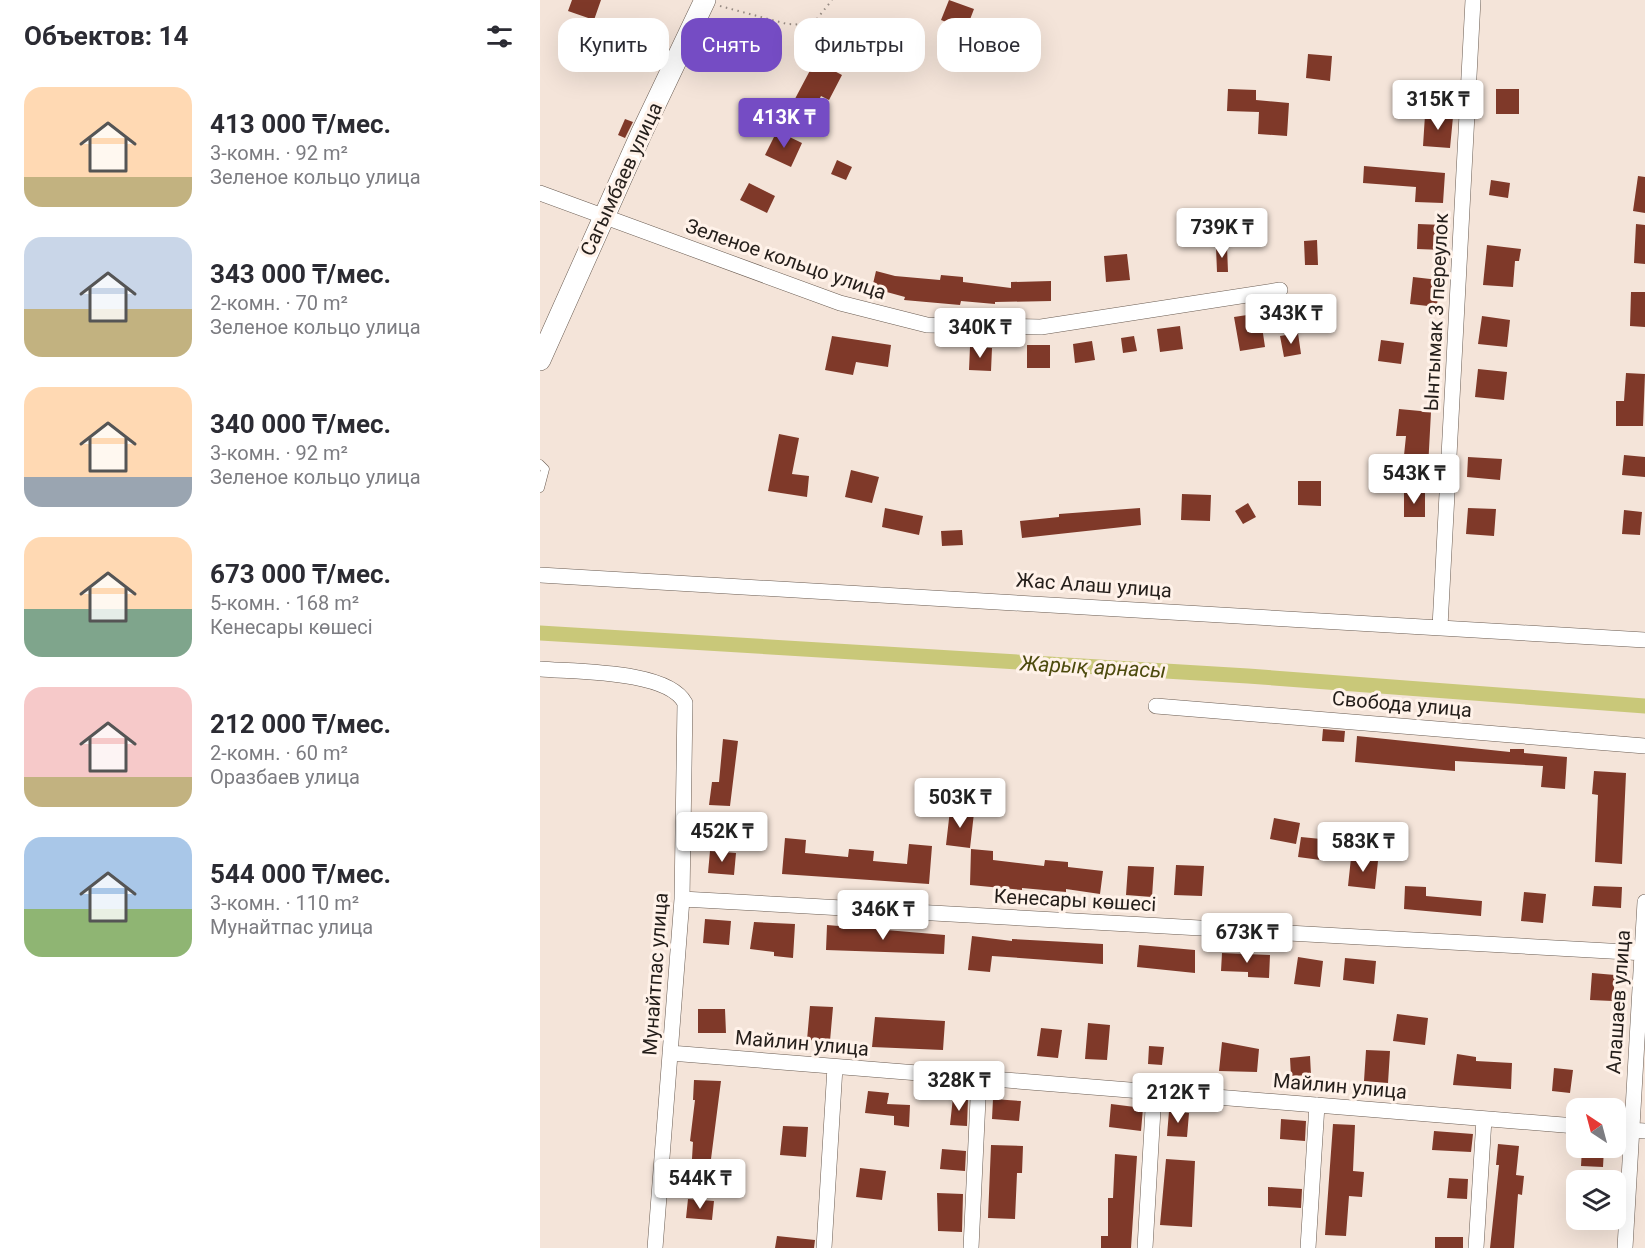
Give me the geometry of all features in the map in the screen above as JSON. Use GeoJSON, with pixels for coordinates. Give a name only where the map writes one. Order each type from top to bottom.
{"type":"FeatureCollection","features":[{"type":"Feature","properties":{"kind":"street","name":"Ынтымак 3 переулок"},"geometry":{"type":"LineString","coordinates":[[1440,627],[1473,0]]}},
{"type":"Feature","properties":{"kind":"street","name":"Сагымбаев улица"},"geometry":{"type":"LineString","coordinates":[[540,360],[603,216],[703,1]]}},
{"type":"Feature","properties":{"kind":"street","name":"Зеленое кольцо улица"},"geometry":{"type":"LineString","coordinates":[[540,193],[840,303],[927,325],[1041,327],[1280,291]]}},
{"type":"Feature","properties":{"kind":"street","name":"Жас Алаш улица"},"geometry":{"type":"LineString","coordinates":[[540,575],[1645,640]]}},
{"type":"Feature","properties":{"kind":"street","name":"Мунайтпас улица"},"geometry":{"type":"LineString","coordinates":[[540,669],[647,680],[671,687],[680,693],[685,703],[682,899],[655,1248]]}},
{"type":"Feature","properties":{"kind":"street","name":"Свобода улица"},"geometry":{"type":"LineString","coordinates":[[1156,706],[1645,746]]}},
{"type":"Feature","properties":{"kind":"street","name":"Кенесары көшесі"},"geometry":{"type":"LineString","coordinates":[[682,899],[1643,953]]}},
{"type":"Feature","properties":{"kind":"street","name":"Алашаев улица"},"geometry":{"type":"LineString","coordinates":[[1625,1248],[1630,1130],[1645,902]]}},
{"type":"Feature","properties":{"kind":"street","name":"Майлин улица"},"geometry":{"type":"LineString","coordinates":[[670,1053],[1566,1125]]}},
{"type":"Feature","properties":{"kind":"street"},"geometry":{"type":"LineString","coordinates":[[824,1248],[835,1066]]}},
{"type":"Feature","properties":{"kind":"street"},"geometry":{"type":"LineString","coordinates":[[971,1248],[979,1078]]}},
{"type":"Feature","properties":{"kind":"street"},"geometry":{"type":"LineString","coordinates":[[1145,1248],[1154,1092]]}},
{"type":"Feature","properties":{"kind":"street"},"geometry":{"type":"LineString","coordinates":[[1308,1248],[1317,1105]]}},
{"type":"Feature","properties":{"kind":"street"},"geometry":{"type":"LineString","coordinates":[[1476,1248],[1484,1119]]}},
{"type":"Feature","properties":{"kind":"lane"},"geometry":{"type":"LineString","coordinates":[[540,464],[544,469],[540,488]]}},
{"type":"Feature","properties":{"kind":"path"},"geometry":{"type":"LineString","coordinates":[[703,1],[787,24],[812,25],[832,0]]}},
{"type":"Feature","properties":{"kind":"building"},"geometry":{"type":"Polygon","coordinates":[[[572,0],[601,0],[595,18],[568,11],[572,0]]]}},
{"type":"Feature","properties":{"kind":"building"},"geometry":{"type":"Polygon","coordinates":[[[949,0],[974,9],[971,18],[942,18],[949,0]]]}},
{"type":"Feature","properties":{"kind":"building"},"geometry":{"type":"Polygon","coordinates":[[[1308,54],[1332,56],[1330,81],[1306,78],[1308,54]]]}},
{"type":"Feature","properties":{"kind":"building"},"geometry":{"type":"Polygon","coordinates":[[[809,72],[836,72],[842,75],[829,100],[821,96],[808,122],[788,112],[809,72]]]}},
{"type":"Feature","properties":{"kind":"building"},"geometry":{"type":"Polygon","coordinates":[[[1228,89],[1256,90],[1256,100],[1289,103],[1287,136],[1258,134],[1259,112],[1227,111],[1228,89]]]}},
{"type":"Feature","properties":{"kind":"building"},"geometry":{"type":"Polygon","coordinates":[[[1496,89],[1519,89],[1519,114],[1496,114],[1496,89]]]}},
{"type":"Feature","properties":{"kind":"building"},"geometry":{"type":"Polygon","coordinates":[[[1425,115],[1453,117],[1450,148],[1423,146],[1425,115]]]}},
{"type":"Feature","properties":{"kind":"building"},"geometry":{"type":"Polygon","coordinates":[[[625,119],[633,122],[625,138],[618,135],[625,119]]]}},
{"type":"Feature","properties":{"kind":"building"},"geometry":{"type":"Polygon","coordinates":[[[777,131],[802,143],[791,167],[765,155],[777,131]]]}},
{"type":"Feature","properties":{"kind":"building"},"geometry":{"type":"Polygon","coordinates":[[[837,160],[852,167],[846,180],[831,174],[837,160]]]}},
{"type":"Feature","properties":{"kind":"building"},"geometry":{"type":"Polygon","coordinates":[[[1364,166],[1445,173],[1443,203],[1415,202],[1416,187],[1363,183],[1364,166]]]}},
{"type":"Feature","properties":{"kind":"building"},"geometry":{"type":"Polygon","coordinates":[[[1638,176],[1645,177],[1645,213],[1633,211],[1638,176]]]}},
{"type":"Feature","properties":{"kind":"building"},"geometry":{"type":"Polygon","coordinates":[[[1491,180],[1510,183],[1508,198],[1489,195],[1491,180]]]}},
{"type":"Feature","properties":{"kind":"building"},"geometry":{"type":"Polygon","coordinates":[[[749,183],[775,196],[767,213],[740,200],[749,183]]]}},
{"type":"Feature","properties":{"kind":"building"},"geometry":{"type":"Polygon","coordinates":[[[1418,224],[1444,225],[1443,250],[1417,249],[1418,224]]]}},
{"type":"Feature","properties":{"kind":"building"},"geometry":{"type":"Polygon","coordinates":[[[1636,224],[1645,225],[1645,264],[1634,263],[1636,224]]]}},
{"type":"Feature","properties":{"kind":"building"},"geometry":{"type":"Polygon","coordinates":[[[1317,240],[1318,265],[1305,265],[1304,241],[1317,240]]]}},
{"type":"Feature","properties":{"kind":"building"},"geometry":{"type":"Polygon","coordinates":[[[1487,245],[1521,249],[1519,261],[1515,261],[1513,287],[1483,285],[1487,245]]]}},
{"type":"Feature","properties":{"kind":"building"},"geometry":{"type":"Polygon","coordinates":[[[1227,246],[1228,272],[1217,272],[1216,247],[1227,246]]]}},
{"type":"Feature","properties":{"kind":"building"},"geometry":{"type":"Polygon","coordinates":[[[1127,254],[1130,280],[1106,282],[1104,256],[1127,254]]]}},
{"type":"Feature","properties":{"kind":"building"},"geometry":{"type":"Polygon","coordinates":[[[876,271],[895,276],[940,280],[941,275],[963,277],[963,282],[1011,288],[1011,282],[1051,281],[1051,301],[995,302],[995,304],[961,301],[960,305],[904,300],[905,297],[872,288],[876,271]]]}},
{"type":"Feature","properties":{"kind":"building"},"geometry":{"type":"Polygon","coordinates":[[[1413,277],[1439,280],[1437,307],[1410,304],[1413,277]]]}},
{"type":"Feature","properties":{"kind":"building"},"geometry":{"type":"Polygon","coordinates":[[[1631,292],[1645,292],[1645,327],[1630,326],[1631,292]]]}},
{"type":"Feature","properties":{"kind":"building"},"geometry":{"type":"Polygon","coordinates":[[[1260,313],[1265,347],[1240,351],[1234,317],[1260,313]]]}},
{"type":"Feature","properties":{"kind":"building"},"geometry":{"type":"Polygon","coordinates":[[[1482,316],[1510,320],[1507,347],[1478,344],[1482,316]]]}},
{"type":"Feature","properties":{"kind":"building"},"geometry":{"type":"Polygon","coordinates":[[[1180,326],[1183,349],[1160,352],[1157,329],[1180,326]]]}},
{"type":"Feature","properties":{"kind":"building"},"geometry":{"type":"Polygon","coordinates":[[[1298,333],[1301,354],[1284,357],[1280,336],[1298,333]]]}},
{"type":"Feature","properties":{"kind":"building"},"geometry":{"type":"Polygon","coordinates":[[[832,336],[891,345],[888,367],[856,362],[853,375],[825,370],[832,336]]]}},
{"type":"Feature","properties":{"kind":"building"},"geometry":{"type":"Polygon","coordinates":[[[1134,336],[1137,351],[1123,353],[1121,338],[1134,336]]]}},
{"type":"Feature","properties":{"kind":"building"},"geometry":{"type":"Polygon","coordinates":[[[1381,340],[1404,343],[1401,364],[1378,361],[1381,340]]]}},
{"type":"Feature","properties":{"kind":"building"},"geometry":{"type":"Polygon","coordinates":[[[1092,341],[1095,360],[1075,363],[1073,344],[1092,341]]]}},
{"type":"Feature","properties":{"kind":"building"},"geometry":{"type":"Polygon","coordinates":[[[1027,345],[1050,345],[1050,368],[1027,368],[1027,345]]]}},
{"type":"Feature","properties":{"kind":"building"},"geometry":{"type":"Polygon","coordinates":[[[970,347],[992,348],[991,371],[969,370],[970,347]]]}},
{"type":"Feature","properties":{"kind":"building"},"geometry":{"type":"Polygon","coordinates":[[[1478,369],[1507,372],[1504,400],[1475,397],[1478,369]]]}},
{"type":"Feature","properties":{"kind":"building"},"geometry":{"type":"Polygon","coordinates":[[[1626,373],[1645,374],[1643,426],[1616,426],[1616,401],[1624,401],[1626,373]]]}},
{"type":"Feature","properties":{"kind":"building"},"geometry":{"type":"Polygon","coordinates":[[[1399,409],[1431,412],[1428,468],[1403,465],[1406,436],[1396,436],[1399,409]]]}},
{"type":"Feature","properties":{"kind":"building"},"geometry":{"type":"Polygon","coordinates":[[[779,434],[799,438],[792,474],[809,476],[807,497],[768,491],[779,434]]]}},
{"type":"Feature","properties":{"kind":"building"},"geometry":{"type":"Polygon","coordinates":[[[1624,455],[1645,457],[1645,477],[1622,475],[1624,455]]]}},
{"type":"Feature","properties":{"kind":"building"},"geometry":{"type":"Polygon","coordinates":[[[1468,457],[1502,459],[1500,480],[1467,477],[1468,457]]]}},
{"type":"Feature","properties":{"kind":"building"},"geometry":{"type":"Polygon","coordinates":[[[851,470],[879,477],[872,503],[845,497],[851,470]]]}},
{"type":"Feature","properties":{"kind":"building"},"geometry":{"type":"Polygon","coordinates":[[[1298,481],[1321,481],[1321,506],[1298,505],[1298,481]]]}},
{"type":"Feature","properties":{"kind":"building"},"geometry":{"type":"Polygon","coordinates":[[[1404,492],[1425,493],[1425,517],[1404,517],[1404,492]]]}},
{"type":"Feature","properties":{"kind":"building"},"geometry":{"type":"Polygon","coordinates":[[[1182,494],[1211,495],[1210,521],[1181,520],[1182,494]]]}},
{"type":"Feature","properties":{"kind":"building"},"geometry":{"type":"Polygon","coordinates":[[[1248,503],[1256,517],[1243,524],[1235,511],[1248,503]]]}},
{"type":"Feature","properties":{"kind":"building"},"geometry":{"type":"Polygon","coordinates":[[[885,508],[923,516],[919,535],[882,527],[885,508]]]}},
{"type":"Feature","properties":{"kind":"building"},"geometry":{"type":"Polygon","coordinates":[[[1140,508],[1141,525],[1022,538],[1020,521],[1059,517],[1059,514],[1140,508]]]}},
{"type":"Feature","properties":{"kind":"building"},"geometry":{"type":"Polygon","coordinates":[[[1468,508],[1496,509],[1494,536],[1466,534],[1468,508]]]}},
{"type":"Feature","properties":{"kind":"building"},"geometry":{"type":"Polygon","coordinates":[[[1624,510],[1642,512],[1640,535],[1622,534],[1624,510]]]}},
{"type":"Feature","properties":{"kind":"building"},"geometry":{"type":"Polygon","coordinates":[[[962,530],[963,545],[942,546],[941,531],[962,530]]]}},
{"type":"Feature","properties":{"kind":"building"},"geometry":{"type":"Polygon","coordinates":[[[1323,729],[1345,731],[1344,742],[1322,741],[1323,729]]]}},
{"type":"Feature","properties":{"kind":"building"},"geometry":{"type":"Polygon","coordinates":[[[1357,736],[1510,752],[1510,749],[1524,749],[1524,753],[1567,757],[1565,789],[1541,787],[1543,766],[1455,761],[1455,771],[1355,762],[1357,736]]]}},
{"type":"Feature","properties":{"kind":"building"},"geometry":{"type":"Polygon","coordinates":[[[723,739],[738,741],[730,806],[709,805],[712,782],[719,782],[723,739]]]}},
{"type":"Feature","properties":{"kind":"building"},"geometry":{"type":"Polygon","coordinates":[[[1594,771],[1626,773],[1622,864],[1595,862],[1598,795],[1592,794],[1594,771]]]}},
{"type":"Feature","properties":{"kind":"building"},"geometry":{"type":"Polygon","coordinates":[[[950,810],[974,813],[970,848],[946,845],[950,810]]]}},
{"type":"Feature","properties":{"kind":"building"},"geometry":{"type":"Polygon","coordinates":[[[1274,818],[1300,823],[1296,844],[1270,839],[1274,818]]]}},
{"type":"Feature","properties":{"kind":"building"},"geometry":{"type":"Polygon","coordinates":[[[1301,837],[1331,840],[1328,861],[1298,857],[1301,837]]]}},
{"type":"Feature","properties":{"kind":"building"},"geometry":{"type":"Polygon","coordinates":[[[785,838],[806,840],[805,853],[848,857],[849,849],[874,851],[873,861],[907,864],[909,844],[932,846],[929,884],[782,874],[785,838]]]}},
{"type":"Feature","properties":{"kind":"building"},"geometry":{"type":"Polygon","coordinates":[[[971,849],[993,851],[993,860],[1044,866],[1045,860],[1068,862],[1068,867],[1103,871],[1100,894],[1066,889],[1066,892],[970,885],[971,849]]]}},
{"type":"Feature","properties":{"kind":"building"},"geometry":{"type":"Polygon","coordinates":[[[710,851],[736,853],[734,875],[708,873],[710,851]]]}},
{"type":"Feature","properties":{"kind":"building"},"geometry":{"type":"Polygon","coordinates":[[[1351,858],[1378,861],[1375,889],[1348,886],[1351,858]]]}},
{"type":"Feature","properties":{"kind":"building"},"geometry":{"type":"Polygon","coordinates":[[[1176,865],[1204,866],[1202,896],[1174,895],[1176,865]]]}},
{"type":"Feature","properties":{"kind":"building"},"geometry":{"type":"Polygon","coordinates":[[[1128,866],[1154,867],[1152,897],[1126,895],[1128,866]]]}},
{"type":"Feature","properties":{"kind":"building"},"geometry":{"type":"Polygon","coordinates":[[[1405,886],[1426,887],[1426,896],[1482,901],[1481,916],[1404,909],[1405,886]]]}},
{"type":"Feature","properties":{"kind":"building"},"geometry":{"type":"Polygon","coordinates":[[[1594,886],[1622,887],[1621,908],[1592,906],[1594,886]]]}},
{"type":"Feature","properties":{"kind":"building"},"geometry":{"type":"Polygon","coordinates":[[[1524,892],[1546,894],[1543,923],[1521,921],[1524,892]]]}},
{"type":"Feature","properties":{"kind":"building"},"geometry":{"type":"Polygon","coordinates":[[[705,919],[731,921],[729,945],[703,943],[705,919]]]}},
{"type":"Feature","properties":{"kind":"building"},"geometry":{"type":"Polygon","coordinates":[[[754,922],[795,924],[793,958],[774,956],[774,952],[750,949],[754,922]]]}},
{"type":"Feature","properties":{"kind":"building"},"geometry":{"type":"Polygon","coordinates":[[[827,925],[945,935],[944,954],[826,950],[827,925]]]}},
{"type":"Feature","properties":{"kind":"building"},"geometry":{"type":"Polygon","coordinates":[[[972,936],[1012,941],[1012,939],[1103,944],[1103,964],[992,956],[990,972],[968,970],[972,936]]]}},
{"type":"Feature","properties":{"kind":"building"},"geometry":{"type":"Polygon","coordinates":[[[1139,945],[1195,950],[1195,973],[1137,967],[1139,945]]]}},
{"type":"Feature","properties":{"kind":"building"},"geometry":{"type":"Polygon","coordinates":[[[1222,953],[1270,955],[1269,978],[1248,977],[1248,972],[1221,971],[1222,953]]]}},
{"type":"Feature","properties":{"kind":"building"},"geometry":{"type":"Polygon","coordinates":[[[1298,957],[1323,961],[1320,987],[1294,984],[1298,957]]]}},
{"type":"Feature","properties":{"kind":"building"},"geometry":{"type":"Polygon","coordinates":[[[1345,958],[1376,961],[1374,984],[1343,980],[1345,958]]]}},
{"type":"Feature","properties":{"kind":"building"},"geometry":{"type":"Polygon","coordinates":[[[1592,973],[1615,975],[1613,1001],[1590,1000],[1592,973]]]}},
{"type":"Feature","properties":{"kind":"building"},"geometry":{"type":"Polygon","coordinates":[[[810,1006],[833,1007],[830,1041],[807,1040],[810,1006]]]}},
{"type":"Feature","properties":{"kind":"building"},"geometry":{"type":"Polygon","coordinates":[[[698,1009],[725,1009],[726,1033],[698,1033],[698,1009]]]}},
{"type":"Feature","properties":{"kind":"building"},"geometry":{"type":"Polygon","coordinates":[[[1397,1014],[1428,1018],[1425,1045],[1393,1041],[1397,1014]]]}},
{"type":"Feature","properties":{"kind":"building"},"geometry":{"type":"Polygon","coordinates":[[[875,1017],[945,1021],[943,1050],[872,1047],[875,1017]]]}},
{"type":"Feature","properties":{"kind":"building"},"geometry":{"type":"Polygon","coordinates":[[[1088,1023],[1110,1025],[1107,1060],[1085,1059],[1088,1023]]]}},
{"type":"Feature","properties":{"kind":"building"},"geometry":{"type":"Polygon","coordinates":[[[1041,1028],[1062,1030],[1058,1058],[1037,1056],[1041,1028]]]}},
{"type":"Feature","properties":{"kind":"building"},"geometry":{"type":"Polygon","coordinates":[[[1222,1042],[1259,1049],[1257,1072],[1219,1071],[1222,1042]]]}},
{"type":"Feature","properties":{"kind":"building"},"geometry":{"type":"Polygon","coordinates":[[[1149,1046],[1164,1047],[1162,1065],[1148,1064],[1149,1046]]]}},
{"type":"Feature","properties":{"kind":"building"},"geometry":{"type":"Polygon","coordinates":[[[1366,1050],[1390,1051],[1388,1083],[1364,1081],[1366,1050]]]}},
{"type":"Feature","properties":{"kind":"building"},"geometry":{"type":"Polygon","coordinates":[[[1457,1054],[1476,1057],[1476,1061],[1512,1063],[1511,1089],[1453,1085],[1457,1054]]]}},
{"type":"Feature","properties":{"kind":"building"},"geometry":{"type":"Polygon","coordinates":[[[1310,1056],[1311,1075],[1291,1076],[1290,1058],[1310,1056]]]}},
{"type":"Feature","properties":{"kind":"building"},"geometry":{"type":"Polygon","coordinates":[[[1554,1068],[1573,1070],[1570,1093],[1552,1091],[1554,1068]]]}},
{"type":"Feature","properties":{"kind":"building"},"geometry":{"type":"Polygon","coordinates":[[[694,1080],[721,1081],[711,1159],[720,1160],[719,1177],[691,1175],[693,1142],[690,1141],[695,1100],[693,1100],[694,1080]]]}},
{"type":"Feature","properties":{"kind":"building"},"geometry":{"type":"Polygon","coordinates":[[[868,1091],[889,1093],[887,1104],[910,1105],[909,1127],[894,1125],[894,1116],[865,1113],[868,1091]]]}},
{"type":"Feature","properties":{"kind":"building"},"geometry":{"type":"Polygon","coordinates":[[[953,1097],[968,1099],[967,1126],[950,1125],[953,1097]]]}},
{"type":"Feature","properties":{"kind":"building"},"geometry":{"type":"Polygon","coordinates":[[[993,1099],[1021,1101],[1019,1121],[992,1119],[993,1099]]]}},
{"type":"Feature","properties":{"kind":"building"},"geometry":{"type":"Polygon","coordinates":[[[1111,1104],[1143,1108],[1141,1131],[1109,1127],[1111,1104]]]}},
{"type":"Feature","properties":{"kind":"building"},"geometry":{"type":"Polygon","coordinates":[[[1169,1111],[1189,1113],[1187,1137],[1167,1136],[1169,1111]]]}},
{"type":"Feature","properties":{"kind":"building"},"geometry":{"type":"Polygon","coordinates":[[[1281,1119],[1306,1121],[1305,1141],[1280,1139],[1281,1119]]]}},
{"type":"Feature","properties":{"kind":"building"},"geometry":{"type":"Polygon","coordinates":[[[1333,1124],[1355,1125],[1353,1171],[1364,1172],[1362,1197],[1349,1196],[1346,1236],[1325,1235],[1333,1124]]]}},
{"type":"Feature","properties":{"kind":"building"},"geometry":{"type":"Polygon","coordinates":[[[783,1126],[808,1127],[806,1157],[780,1155],[783,1126]]]}},
{"type":"Feature","properties":{"kind":"building"},"geometry":{"type":"Polygon","coordinates":[[[1434,1131],[1473,1134],[1471,1152],[1432,1150],[1434,1131]]]}},
{"type":"Feature","properties":{"kind":"building"},"geometry":{"type":"Polygon","coordinates":[[[1498,1144],[1519,1146],[1516,1175],[1524,1176],[1522,1195],[1518,1194],[1514,1248],[1490,1248],[1499,1165],[1496,1165],[1498,1144]]]}},
{"type":"Feature","properties":{"kind":"building"},"geometry":{"type":"Polygon","coordinates":[[[991,1145],[1023,1146],[1022,1173],[1017,1173],[1015,1219],[988,1218],[991,1145]]]}},
{"type":"Feature","properties":{"kind":"building"},"geometry":{"type":"Polygon","coordinates":[[[942,1149],[966,1151],[965,1171],[940,1169],[942,1149]]]}},
{"type":"Feature","properties":{"kind":"building"},"geometry":{"type":"Polygon","coordinates":[[[1115,1154],[1137,1156],[1131,1248],[1101,1248],[1101,1236],[1108,1236],[1108,1198],[1113,1198],[1115,1154]]]}},
{"type":"Feature","properties":{"kind":"building"},"geometry":{"type":"Polygon","coordinates":[[[1581,1158],[1603,1158],[1603,1167],[1581,1166],[1581,1158]]]}},
{"type":"Feature","properties":{"kind":"building"},"geometry":{"type":"Polygon","coordinates":[[[1166,1159],[1195,1161],[1192,1227],[1160,1225],[1166,1159]]]}},
{"type":"Feature","properties":{"kind":"building"},"geometry":{"type":"Polygon","coordinates":[[[860,1168],[886,1171],[882,1200],[856,1197],[860,1168]]]}},
{"type":"Feature","properties":{"kind":"building"},"geometry":{"type":"Polygon","coordinates":[[[1449,1178],[1468,1179],[1467,1199],[1447,1198],[1449,1178]]]}},
{"type":"Feature","properties":{"kind":"building"},"geometry":{"type":"Polygon","coordinates":[[[1268,1187],[1302,1189],[1301,1208],[1268,1206],[1268,1187]]]}},
{"type":"Feature","properties":{"kind":"building"},"geometry":{"type":"Polygon","coordinates":[[[937,1193],[963,1194],[962,1232],[938,1231],[937,1193]]]}},
{"type":"Feature","properties":{"kind":"building"},"geometry":{"type":"Polygon","coordinates":[[[688,1199],[714,1201],[712,1220],[686,1218],[688,1199]]]}},
{"type":"Feature","properties":{"kind":"building"},"geometry":{"type":"Polygon","coordinates":[[[777,1236],[815,1240],[814,1248],[775,1248],[777,1236]]]}},
{"type":"Feature","properties":{"kind":"building"},"geometry":{"type":"Polygon","coordinates":[[[1435,1237],[1463,1237],[1463,1248],[1435,1248],[1435,1237]]]}},
{"type":"Feature","properties":{"kind":"waterway","name":"Жарық арнасы"},"geometry":{"type":"LineString","coordinates":[[540,633],[1248,676],[1645,706]]}}]}
